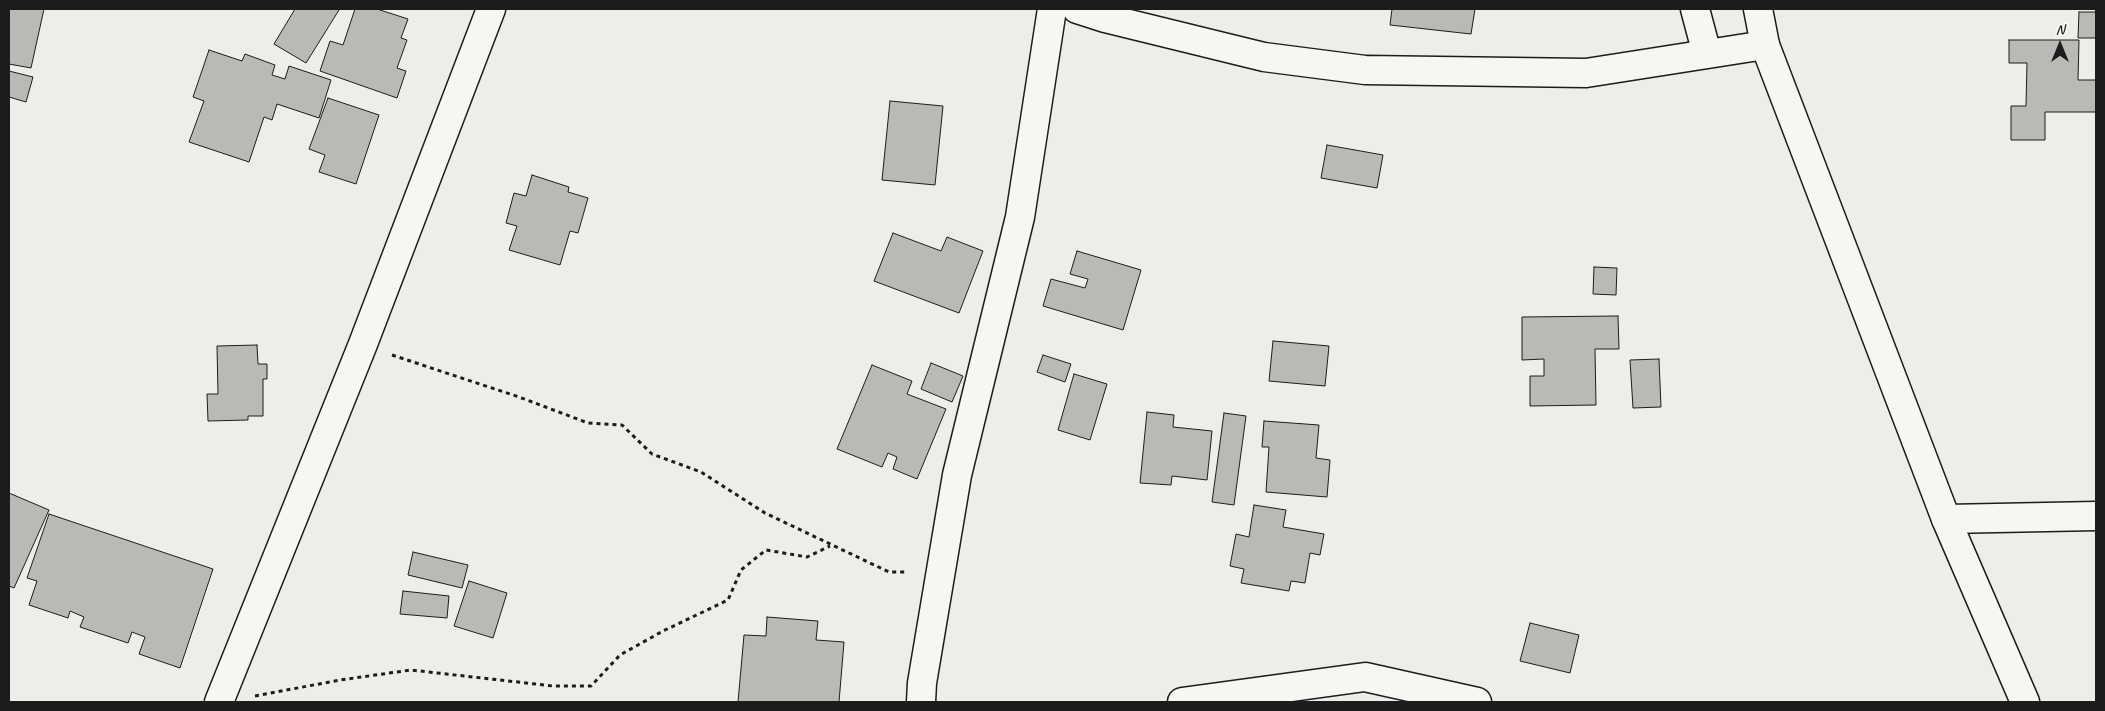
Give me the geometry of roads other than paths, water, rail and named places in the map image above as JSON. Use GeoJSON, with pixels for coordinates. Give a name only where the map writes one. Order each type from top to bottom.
{"type":"FeatureCollection","features":[{"type":"Feature","properties":{"kind":"main road"},"geometry":{"type":"LineString","coordinates":[[219,702],[363,344],[491,9]]}},
{"type":"Feature","properties":{"kind":"main road"},"geometry":{"type":"LineString","coordinates":[[921,702],[957,475],[1020,217],[1052,9]]}},
{"type":"Feature","properties":{"kind":"main road"},"geometry":{"type":"LineString","coordinates":[[1077,9],[1105,18],[1264,57],[1365,70],[1586,73],[1765,45]]}},
{"type":"Feature","properties":{"kind":"main road"},"geometry":{"type":"LineString","coordinates":[[1695,9],[1707,54]]}},
{"type":"Feature","properties":{"kind":"main road"},"geometry":{"type":"LineString","coordinates":[[1758,9],[1765,45],[1946,519],[2025,702]]}},
{"type":"Feature","properties":{"kind":"main road"},"geometry":{"type":"LineString","coordinates":[[1946,519],[2096,516]]}},
{"type":"Feature","properties":{"kind":"main road"},"geometry":{"type":"LineString","coordinates":[[1182,702],[1365,677],[1477,702]]}}]}
